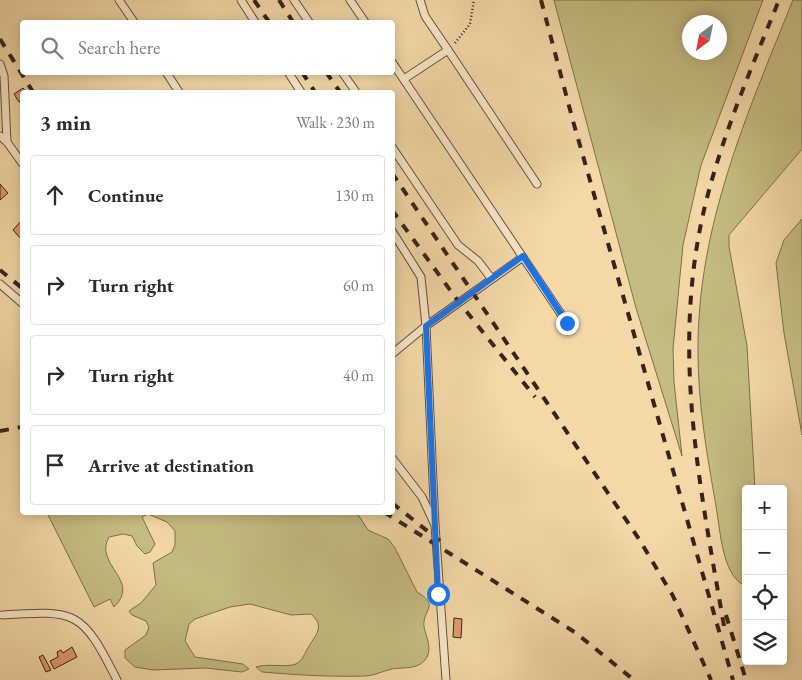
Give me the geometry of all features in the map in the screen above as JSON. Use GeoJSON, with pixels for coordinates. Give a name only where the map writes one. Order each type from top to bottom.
{"type":"FeatureCollection","features":[{"type":"Feature","properties":{"kind":"lane"},"geometry":{"type":"LineString","coordinates":[[119,0],[133,20]]}},
{"type":"Feature","properties":{"kind":"lane"},"geometry":{"type":"LineString","coordinates":[[241,0],[254,20]]}},
{"type":"Feature","properties":{"kind":"lane"},"geometry":{"type":"LineString","coordinates":[[294,0],[308,20]]}},
{"type":"Feature","properties":{"kind":"lane"},"geometry":{"type":"LineString","coordinates":[[350,0],[364,20]]}},
{"type":"Feature","properties":{"kind":"lane"},"geometry":{"type":"LineString","coordinates":[[420,0],[425,16],[537,184]]}},
{"type":"Feature","properties":{"kind":"lane"},"geometry":{"type":"LineString","coordinates":[[404,79],[448,50]]}},
{"type":"Feature","properties":{"kind":"lane"},"geometry":{"type":"LineString","coordinates":[[0,64],[4,76],[8,142]]}},
{"type":"Feature","properties":{"kind":"lane"},"geometry":{"type":"LineString","coordinates":[[395,66],[567,323]]}},
{"type":"Feature","properties":{"kind":"lane"},"geometry":{"type":"LineString","coordinates":[[168,75],[178,90]]}},
{"type":"Feature","properties":{"kind":"lane"},"geometry":{"type":"LineString","coordinates":[[290,75],[301,90]]}},
{"type":"Feature","properties":{"kind":"lane"},"geometry":{"type":"LineString","coordinates":[[344,75],[355,90]]}},
{"type":"Feature","properties":{"kind":"lane"},"geometry":{"type":"LineString","coordinates":[[0,136],[8,142],[20,160]]}},
{"type":"Feature","properties":{"kind":"lane"},"geometry":{"type":"LineString","coordinates":[[395,151],[458,245],[478,260],[490,278]]}},
{"type":"Feature","properties":{"kind":"lane"},"geometry":{"type":"LineString","coordinates":[[395,236],[421,277],[426,326],[435,525],[446,680]]}},
{"type":"Feature","properties":{"kind":"lane"},"geometry":{"type":"LineString","coordinates":[[395,352],[490,278],[523,256]]}},
{"type":"Feature","properties":{"kind":"lane"},"geometry":{"type":"LineString","coordinates":[[0,284],[20,301]]}},
{"type":"Feature","properties":{"kind":"lane"},"geometry":{"type":"LineString","coordinates":[[395,462],[422,497],[435,525]]}},
{"type":"Feature","properties":{"kind":"lane"},"geometry":{"type":"LineString","coordinates":[[2,615],[50,612],[72,617],[95,636],[117,680]]}},
{"type":"Feature","properties":{"kind":"path"},"geometry":{"type":"LineString","coordinates":[[448,50],[461,38],[470,24],[474,0]]}},
{"type":"Feature","properties":{"kind":"shaded area"},"geometry":{"type":"Polygon","coordinates":[[[554,0],[763,0],[701,165],[683,245],[673,349],[674,382],[682,456],[636,308],[554,0]]]}},
{"type":"Feature","properties":{"kind":"shaded area"},"geometry":{"type":"Polygon","coordinates":[[[793,0],[802,0],[802,149],[729,235],[729,246],[747,346],[755,485],[742,485],[742,584],[731,572],[723,550],[701,410],[698,352],[700,306],[706,260],[715,216],[742,129],[793,0]]]}},
{"type":"Feature","properties":{"kind":"shaded area"},"geometry":{"type":"Polygon","coordinates":[[[802,219],[802,435],[784,333],[776,263],[784,240],[802,219]]]}},
{"type":"Feature","properties":{"kind":"shaded area"},"geometry":{"type":"Polygon","coordinates":[[[48,515],[146,515],[142,517],[155,544],[150,552],[145,554],[137,546],[132,536],[123,534],[109,537],[106,547],[107,556],[121,580],[123,589],[121,597],[114,607],[110,599],[94,607],[48,515]]]}},
{"type":"Feature","properties":{"kind":"shaded area"},"geometry":{"type":"Polygon","coordinates":[[[150,515],[358,515],[368,530],[388,539],[395,548],[417,592],[428,601],[429,608],[424,621],[429,646],[427,657],[416,666],[392,669],[366,676],[314,676],[262,672],[256,667],[296,664],[303,657],[316,635],[318,623],[311,614],[291,615],[250,604],[230,607],[195,619],[189,624],[185,641],[195,657],[243,664],[249,669],[242,672],[205,668],[153,670],[135,667],[125,658],[125,650],[146,635],[149,627],[146,621],[132,615],[129,611],[141,603],[156,585],[153,563],[172,552],[175,545],[175,531],[167,522],[150,515]]]}},
{"type":"Feature","properties":{"kind":"building"},"geometry":{"type":"Polygon","coordinates":[[[20,90],[20,101],[19,102],[14,94],[20,90]]]}},
{"type":"Feature","properties":{"kind":"building"},"geometry":{"type":"Polygon","coordinates":[[[0,184],[8,193],[0,200],[0,184]]]}},
{"type":"Feature","properties":{"kind":"building"},"geometry":{"type":"Polygon","coordinates":[[[20,222],[20,238],[13,230],[20,222]]]}},
{"type":"Feature","properties":{"kind":"building"},"geometry":{"type":"Polygon","coordinates":[[[454,618],[462,619],[461,638],[453,637],[454,618]]]}},
{"type":"Feature","properties":{"kind":"building"},"geometry":{"type":"Polygon","coordinates":[[[72,647],[77,657],[54,669],[50,661],[58,657],[57,652],[61,650],[63,653],[72,647]]]}},
{"type":"Feature","properties":{"kind":"building"},"geometry":{"type":"Polygon","coordinates":[[[43,655],[51,670],[46,672],[39,657],[43,655]]]}},
{"type":"Feature","properties":{"kind":"railway"},"geometry":{"type":"LineString","coordinates":[[254,0],[268,20]]}},
{"type":"Feature","properties":{"kind":"railway"},"geometry":{"type":"LineString","coordinates":[[279,0],[292,20]]}},
{"type":"Feature","properties":{"kind":"railway"},"geometry":{"type":"LineString","coordinates":[[541,0],[573,121],[733,680]]}},
{"type":"Feature","properties":{"kind":"railway"},"geometry":{"type":"LineString","coordinates":[[724,626],[698,470],[693,419],[689,367],[694,263],[704,210],[719,157],[737,104],[779,0]]}},
{"type":"Feature","properties":{"kind":"railway"},"geometry":{"type":"LineString","coordinates":[[0,39],[20,71]]}},
{"type":"Feature","properties":{"kind":"railway"},"geometry":{"type":"LineString","coordinates":[[22,75],[32,90]]}},
{"type":"Feature","properties":{"kind":"railway"},"geometry":{"type":"LineString","coordinates":[[304,75],[314,90]]}},
{"type":"Feature","properties":{"kind":"railway"},"geometry":{"type":"LineString","coordinates":[[328,75],[339,90]]}},
{"type":"Feature","properties":{"kind":"railway"},"geometry":{"type":"LineString","coordinates":[[395,177],[639,539],[673,596],[711,680]]}},
{"type":"Feature","properties":{"kind":"railway"},"geometry":{"type":"LineString","coordinates":[[395,214],[458,301],[535,397]]}},
{"type":"Feature","properties":{"kind":"railway"},"geometry":{"type":"LineString","coordinates":[[0,270],[20,286]]}},
{"type":"Feature","properties":{"kind":"railway"},"geometry":{"type":"LineString","coordinates":[[0,431],[20,427]]}},
{"type":"Feature","properties":{"kind":"railway"},"geometry":{"type":"LineString","coordinates":[[395,505],[440,541]]}},
{"type":"Feature","properties":{"kind":"railway"},"geometry":{"type":"LineString","coordinates":[[389,515],[576,633],[634,680]]}},
{"type":"Feature","properties":{"kind":"railway"},"geometry":{"type":"LineString","coordinates":[[726,615],[746,680]]}},
{"type":"Feature","properties":{"kind":"route"},"geometry":{"type":"LineString","coordinates":[[438,594],[426,326],[523,256],[567,323]]}}]}
